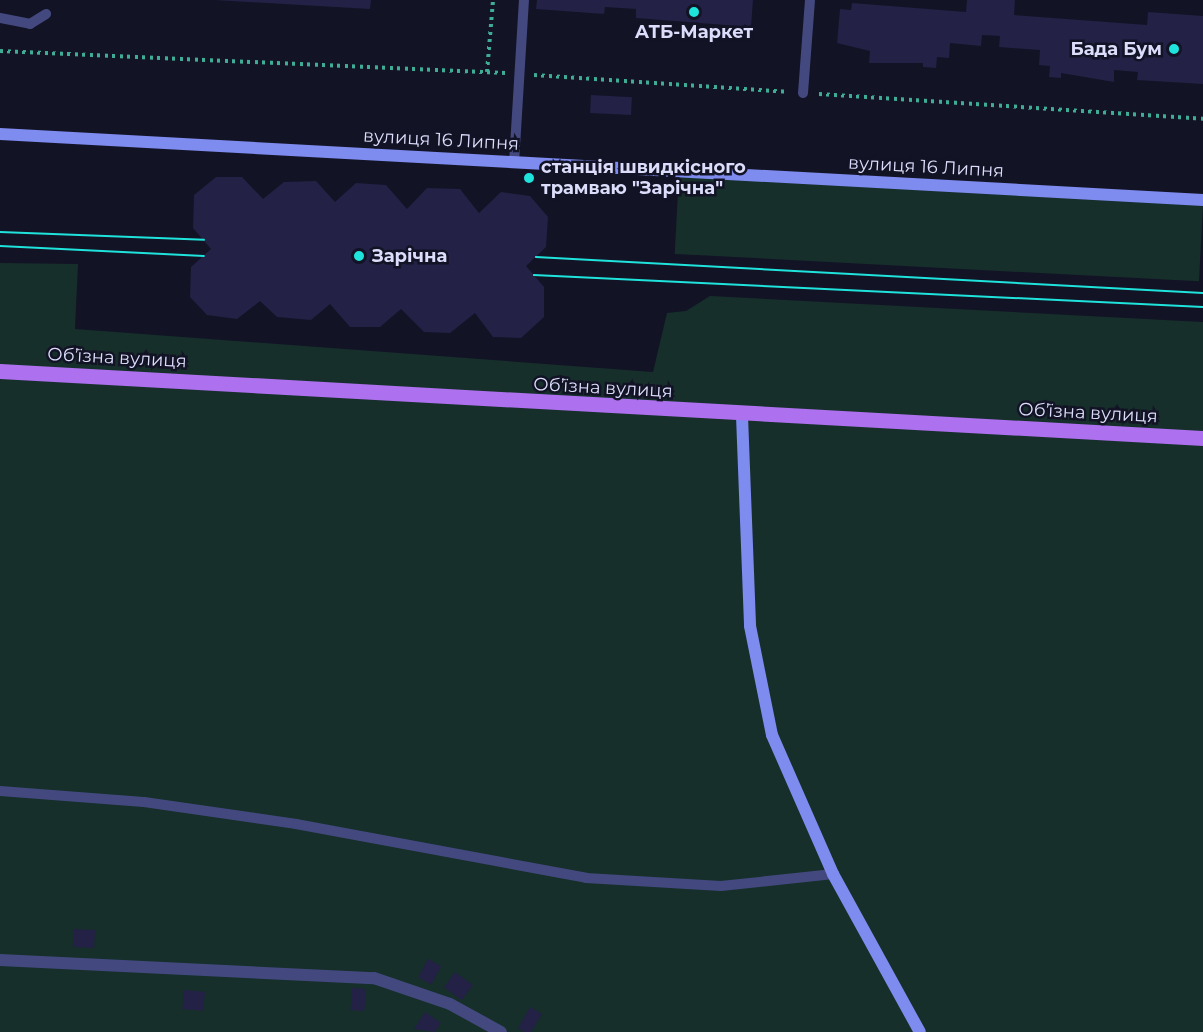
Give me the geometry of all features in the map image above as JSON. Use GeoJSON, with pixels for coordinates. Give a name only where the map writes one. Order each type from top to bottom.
{"type":"FeatureCollection","features":[{"type":"Feature","properties":{"kind":"main road","name":"Обʼїзна вулиця"},"geometry":{"type":"LineString","coordinates":[[0,371],[742,416],[1203,438]]}},
{"type":"Feature","properties":{"kind":"street","name":"вулиця 16 Липня"},"geometry":{"type":"LineString","coordinates":[[0,134],[1203,200]]}},
{"type":"Feature","properties":{"kind":"street"},"geometry":{"type":"LineString","coordinates":[[742,416],[745,571],[759,681],[794,793],[833,874],[920,1032]]}},
{"type":"Feature","properties":{"kind":"street"},"geometry":{"type":"LineString","coordinates":[[0,960],[374,978],[450,1004],[501,1032]]}},
{"type":"Feature","properties":{"kind":"lane"},"geometry":{"type":"LineString","coordinates":[[514,163],[524,0]]}},
{"type":"Feature","properties":{"kind":"lane"},"geometry":{"type":"LineString","coordinates":[[804,93],[810,0]]}},
{"type":"Feature","properties":{"kind":"lane"},"geometry":{"type":"LineString","coordinates":[[0,18],[30,24],[46,14]]}},
{"type":"Feature","properties":{"kind":"lane"},"geometry":{"type":"LineString","coordinates":[[0,791],[144,802],[296,824],[586,878],[722,886],[833,874]]}},
{"type":"Feature","properties":{"kind":"path"},"geometry":{"type":"LineString","coordinates":[[487,72],[493,0]]}},
{"type":"Feature","properties":{"kind":"path"},"geometry":{"type":"LineString","coordinates":[[0,51],[487,72],[1203,119]]}},
{"type":"Feature","properties":{"kind":"green space"},"geometry":{"type":"Polygon","coordinates":[[[679,172],[1203,199],[1199,281],[675,254],[679,172]]]}},
{"type":"Feature","properties":{"kind":"green space"},"geometry":{"type":"Polygon","coordinates":[[[0,263],[78,264],[75,329],[653,372],[667,313],[686,311],[710,296],[1203,322],[1203,1032],[0,1032],[0,263]]]}},
{"type":"Feature","properties":{"kind":"building"},"geometry":{"type":"Polygon","coordinates":[[[215,0],[371,0],[370,9],[215,0]]]}},
{"type":"Feature","properties":{"kind":"building","name":"АТБ-Маркет"},"geometry":{"type":"Polygon","coordinates":[[[537,0],[753,0],[751,27],[636,18],[636,9],[605,7],[604,14],[536,9],[537,0]]]}},
{"type":"Feature","properties":{"kind":"building"},"geometry":{"type":"Polygon","coordinates":[[[967,0],[1015,0],[1014,15],[1147,25],[1148,12],[1203,16],[1203,84],[1137,80],[1138,72],[1114,70],[1114,82],[1061,73],[1061,78],[1049,77],[1050,66],[1039,65],[1040,50],[999,47],[1000,36],[982,35],[981,46],[950,43],[949,58],[937,57],[936,68],[923,67],[923,63],[869,63],[870,51],[837,43],[840,9],[851,10],[852,3],[966,12],[967,0]]]}},
{"type":"Feature","properties":{"kind":"building"},"geometry":{"type":"Polygon","coordinates":[[[591,95],[632,97],[631,115],[590,113],[591,95]]]}},
{"type":"Feature","properties":{"kind":"building"},"geometry":{"type":"Polygon","coordinates":[[[216,177],[242,177],[263,199],[284,182],[316,181],[335,202],[356,183],[386,185],[407,209],[427,188],[460,189],[479,213],[501,192],[530,196],[548,217],[546,247],[526,266],[544,287],[544,317],[521,338],[493,337],[475,313],[450,333],[424,332],[401,309],[380,327],[350,327],[330,304],[311,320],[277,317],[260,301],[237,319],[207,315],[190,297],[191,267],[211,249],[193,228],[194,195],[216,177]]]}},
{"type":"Feature","properties":{"kind":"building"},"geometry":{"type":"Polygon","coordinates":[[[74,929],[95,930],[94,948],[73,947],[74,929]]]}},
{"type":"Feature","properties":{"kind":"building"},"geometry":{"type":"Polygon","coordinates":[[[428,959],[441,966],[431,985],[418,978],[428,959]]]}},
{"type":"Feature","properties":{"kind":"building"},"geometry":{"type":"Polygon","coordinates":[[[455,972],[473,985],[462,1000],[444,987],[455,972]]]}},
{"type":"Feature","properties":{"kind":"building"},"geometry":{"type":"Polygon","coordinates":[[[352,988],[366,989],[364,1011],[350,1010],[352,988]]]}},
{"type":"Feature","properties":{"kind":"building"},"geometry":{"type":"Polygon","coordinates":[[[184,990],[205,992],[203,1011],[182,1009],[184,990]]]}},
{"type":"Feature","properties":{"kind":"building"},"geometry":{"type":"Polygon","coordinates":[[[530,1007],[542,1014],[531,1032],[524,1032],[518,1028],[530,1007]]]}},
{"type":"Feature","properties":{"kind":"building"},"geometry":{"type":"Polygon","coordinates":[[[425,1012],[441,1023],[435,1032],[414,1029],[425,1012]]]}},
{"type":"Feature","properties":{"kind":"tram line"},"geometry":{"type":"LineString","coordinates":[[0,232],[204,240]]}},
{"type":"Feature","properties":{"kind":"tram line"},"geometry":{"type":"LineString","coordinates":[[0,246],[204,256]]}},
{"type":"Feature","properties":{"kind":"tram line"},"geometry":{"type":"LineString","coordinates":[[536,257],[1203,293]]}},
{"type":"Feature","properties":{"kind":"tram line"},"geometry":{"type":"LineString","coordinates":[[534,275],[1203,307]]}},
{"type":"Feature","properties":{"kind":"place","name":"АТБ-Маркет"},"geometry":{"type":"Point","coordinates":[694,12]}},
{"type":"Feature","properties":{"kind":"place","name":"Бада Бум"},"geometry":{"type":"Point","coordinates":[1174,49]}},
{"type":"Feature","properties":{"kind":"place","name":"станція швидкісного трамваю \"Зарічна\""},"geometry":{"type":"Point","coordinates":[529,178]}},
{"type":"Feature","properties":{"kind":"place","name":"Зарічна"},"geometry":{"type":"Point","coordinates":[359,256]}}]}
